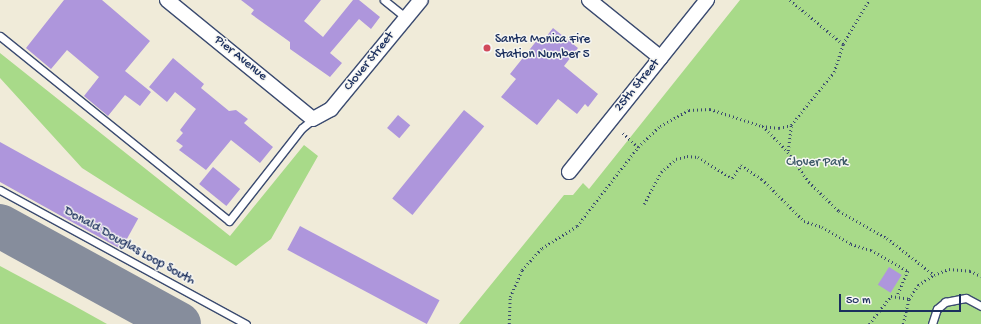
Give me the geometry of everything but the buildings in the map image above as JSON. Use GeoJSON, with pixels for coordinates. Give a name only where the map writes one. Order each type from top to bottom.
{"type":"FeatureCollection","features":[{"type":"Feature","properties":{"kind":"street","name":"Pier Avenue"},"geometry":{"type":"LineString","coordinates":[[167,0],[313,119]]}},
{"type":"Feature","properties":{"kind":"street","name":"Clover Street"},"geometry":{"type":"LineString","coordinates":[[313,119],[331,109],[421,0]]}},
{"type":"Feature","properties":{"kind":"street"},"geometry":{"type":"LineString","coordinates":[[589,0],[661,58]]}},
{"type":"Feature","properties":{"kind":"street","name":"25th Street"},"geometry":{"type":"LineString","coordinates":[[570,172],[707,0]]}},
{"type":"Feature","properties":{"kind":"lane"},"geometry":{"type":"LineString","coordinates":[[384,0],[406,18]]}},
{"type":"Feature","properties":{"kind":"lane"},"geometry":{"type":"LineString","coordinates":[[0,36],[229,221],[302,128],[313,119]]}},
{"type":"Feature","properties":{"kind":"lane","name":"Donald Douglas Loop South"},"geometry":{"type":"LineString","coordinates":[[0,190],[246,324]]}},
{"type":"Feature","properties":{"kind":"lane"},"geometry":{"type":"LineString","coordinates":[[932,324],[937,308],[945,302],[966,298],[981,306]]}},
{"type":"Feature","properties":{"kind":"path"},"geometry":{"type":"LineString","coordinates":[[790,0],[843,44]]}},
{"type":"Feature","properties":{"kind":"path"},"geometry":{"type":"LineString","coordinates":[[788,152],[791,125],[834,72],[843,44],[869,0]]}},
{"type":"Feature","properties":{"kind":"path"},"geometry":{"type":"LineString","coordinates":[[509,324],[510,297],[522,270],[542,248],[577,226],[638,147],[660,126],[689,110],[710,109],[762,126],[779,128],[791,125]]}},
{"type":"Feature","properties":{"kind":"path"},"geometry":{"type":"LineString","coordinates":[[762,126],[788,152],[809,182],[839,210],[887,238],[934,275]]}},
{"type":"Feature","properties":{"kind":"path"},"geometry":{"type":"LineString","coordinates":[[623,133],[638,147]]}},
{"type":"Feature","properties":{"kind":"path"},"geometry":{"type":"LineString","coordinates":[[644,204],[661,172],[676,159],[687,156],[698,157],[732,178],[741,165],[762,179],[804,220],[822,227],[851,244],[883,255],[908,271],[897,297]]}},
{"type":"Feature","properties":{"kind":"path"},"geometry":{"type":"LineString","coordinates":[[903,324],[908,299],[918,285],[934,275],[949,269],[970,271],[981,276]]}},
{"type":"Feature","properties":{"kind":"path"},"geometry":{"type":"LineString","coordinates":[[869,324],[891,296],[908,299]]}},
{"type":"Feature","properties":{"kind":"green space","name":"Clover Park"},"geometry":{"type":"Polygon","coordinates":[[[740,0],[981,0],[981,324],[459,324],[564,195],[573,195],[583,183],[589,189],[740,0]]]}},
{"type":"Feature","properties":{"kind":"green space"},"geometry":{"type":"Polygon","coordinates":[[[0,53],[230,236],[304,145],[318,156],[271,239],[236,266],[82,168],[0,78],[0,53]]]}},
{"type":"Feature","properties":{"kind":"green space"},"geometry":{"type":"Polygon","coordinates":[[[0,266],[71,304],[107,324],[0,324],[0,266]]]}},
{"type":"Feature","properties":{"kind":"taxiway"},"geometry":{"type":"LineString","coordinates":[[0,226],[179,324]]}},
{"type":"Feature","properties":{"kind":"place","name":"Santa Monica Fire Station Number 5"},"geometry":{"type":"Point","coordinates":[487,48]}}]}
